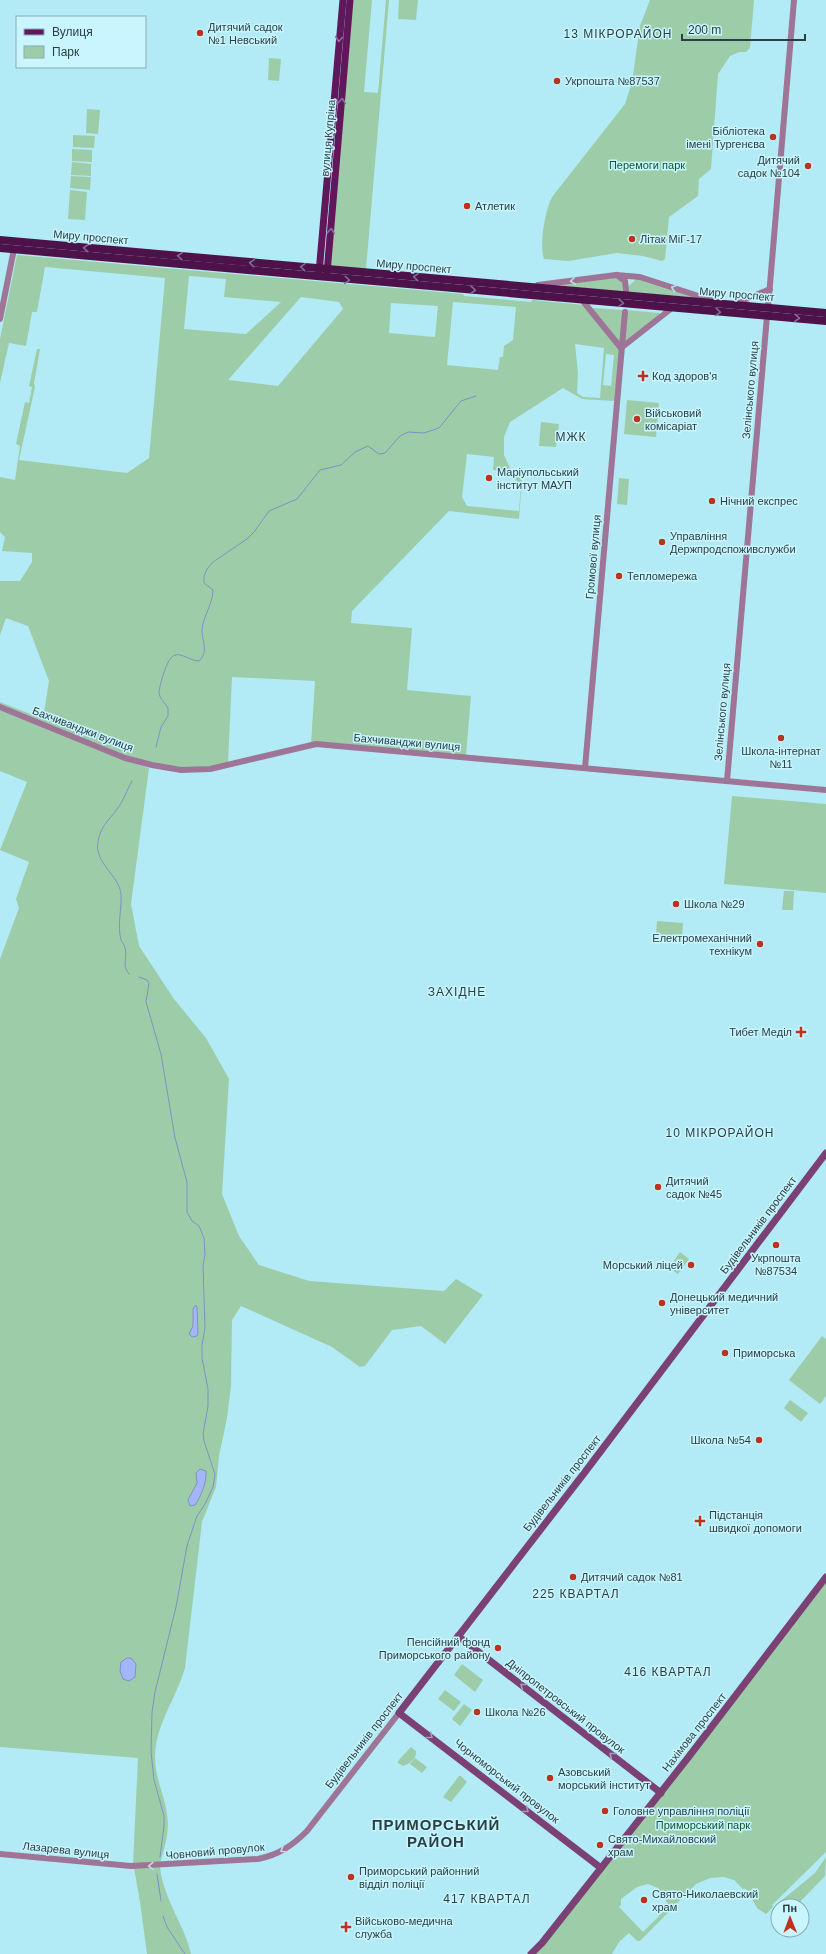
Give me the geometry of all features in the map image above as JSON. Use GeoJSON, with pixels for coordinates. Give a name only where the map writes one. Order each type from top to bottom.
{"type":"FeatureCollection","features":[{"type":"Feature","properties":{"kind":"highway","name":"Миру проспект"},"geometry":{"type":"LineString","coordinates":[[0,240],[15,245],[377,278],[672,308],[826,313]]}},
{"type":"Feature","properties":{"kind":"highway","name":"Миру проспект"},"geometry":{"type":"LineString","coordinates":[[0,248],[15,245]]}},
{"type":"Feature","properties":{"kind":"highway","name":"Миру проспект"},"geometry":{"type":"LineString","coordinates":[[377,278],[526,287],[729,304],[826,321]]}},
{"type":"Feature","properties":{"kind":"main road","name":"вулиця Купріна"},"geometry":{"type":"LineString","coordinates":[[323,273],[343,0]]}},
{"type":"Feature","properties":{"kind":"main road","name":"вулиця Купріна"},"geometry":{"type":"LineString","coordinates":[[323,273],[350,0]]}},
{"type":"Feature","properties":{"kind":"main road","name":"Будівельників проспект"},"geometry":{"type":"LineString","coordinates":[[399,1713],[826,1153]]}},
{"type":"Feature","properties":{"kind":"main road","name":"Нахімова проспект"},"geometry":{"type":"LineString","coordinates":[[531,1954],[550,1933],[661,1793],[826,1577]]}},
{"type":"Feature","properties":{"kind":"main road","name":"Дніпропетровський провулок"},"geometry":{"type":"LineString","coordinates":[[458,1636],[661,1793]]}},
{"type":"Feature","properties":{"kind":"main road","name":"Чорноморський провулок"},"geometry":{"type":"LineString","coordinates":[[399,1713],[601,1868]]}},
{"type":"Feature","properties":{"kind":"street","name":"Зелінського вулиця"},"geometry":{"type":"LineString","coordinates":[[727,781],[794,0]]}},
{"type":"Feature","properties":{"kind":"street"},"geometry":{"type":"LineString","coordinates":[[0,319],[15,245]]}},
{"type":"Feature","properties":{"kind":"street"},"geometry":{"type":"LineString","coordinates":[[526,287],[616,275],[640,277],[729,304],[770,289]]}},
{"type":"Feature","properties":{"kind":"street"},"geometry":{"type":"LineString","coordinates":[[616,275],[624,279],[627,288],[633,278],[640,277]]}},
{"type":"Feature","properties":{"kind":"street"},"geometry":{"type":"LineString","coordinates":[[582,300],[622,348],[672,308]]}},
{"type":"Feature","properties":{"kind":"street","name":"Громової вулиця"},"geometry":{"type":"LineString","coordinates":[[585,768],[624,312]]}},
{"type":"Feature","properties":{"kind":"street","name":"Бахчиванджи вулиця"},"geometry":{"type":"LineString","coordinates":[[0,707],[125,758],[152,765],[182,770],[210,768],[316,744],[826,790]]}},
{"type":"Feature","properties":{"kind":"street","name":"Будівельників проспект"},"geometry":{"type":"LineString","coordinates":[[312,1825],[399,1713]]}},
{"type":"Feature","properties":{"kind":"street","name":"Човновий провулок"},"geometry":{"type":"LineString","coordinates":[[131,1866],[264,1858],[281,1852],[291,1845],[312,1825]]}},
{"type":"Feature","properties":{"kind":"street","name":"Лазарева вулиця"},"geometry":{"type":"LineString","coordinates":[[0,1854],[131,1866]]}},
{"type":"Feature","properties":{"kind":"green space"},"geometry":{"type":"Polygon","coordinates":[[[353,0],[372,0],[364,92],[378,93],[386,0],[389,0],[366,269],[330,266],[353,0]]]}},
{"type":"Feature","properties":{"kind":"green space"},"geometry":{"type":"Polygon","coordinates":[[[399,0],[418,0],[416,20],[398,19],[399,0]]]}},
{"type":"Feature","properties":{"kind":"green space","name":"Перемоги парк"},"geometry":{"type":"Polygon","coordinates":[[[650,0],[754,0],[750,48],[746,52],[739,52],[730,56],[718,74],[711,169],[699,179],[698,196],[669,217],[665,259],[662,261],[643,256],[617,253],[568,261],[544,259],[542,236],[547,211],[552,197],[625,104],[632,82],[640,26],[650,0]]]}},
{"type":"Feature","properties":{"kind":"green space"},"geometry":{"type":"Polygon","coordinates":[[[269,58],[281,59],[279,81],[268,80],[269,58]]]}},
{"type":"Feature","properties":{"kind":"green space"},"geometry":{"type":"Polygon","coordinates":[[[87,109],[100,110],[98,134],[86,133],[87,109]]]}},
{"type":"Feature","properties":{"kind":"green space"},"geometry":{"type":"Polygon","coordinates":[[[73,135],[95,136],[94,148],[73,147],[73,135]]]}},
{"type":"Feature","properties":{"kind":"green space"},"geometry":{"type":"Polygon","coordinates":[[[72,149],[92,150],[92,162],[72,161],[72,149]]]}},
{"type":"Feature","properties":{"kind":"green space"},"geometry":{"type":"Polygon","coordinates":[[[72,162],[91,164],[91,176],[71,175],[72,162]]]}},
{"type":"Feature","properties":{"kind":"green space"},"geometry":{"type":"Polygon","coordinates":[[[71,176],[91,177],[90,190],[70,188],[71,176]]]}},
{"type":"Feature","properties":{"kind":"green space"},"geometry":{"type":"Polygon","coordinates":[[[70,190],[87,192],[85,220],[68,219],[70,190]]]}},
{"type":"Feature","properties":{"kind":"green space"},"geometry":{"type":"Polygon","coordinates":[[[17,255],[463,294],[464,296],[531,302],[532,300],[584,305],[620,349],[615,401],[582,399],[563,388],[510,422],[504,437],[504,455],[510,468],[522,480],[519,519],[449,511],[352,611],[351,623],[412,628],[407,690],[471,696],[466,755],[311,744],[315,681],[232,677],[228,763],[209,766],[181,768],[153,763],[125,755],[0,704],[0,702],[43,719],[49,681],[28,626],[6,618],[0,635],[0,581],[20,581],[32,562],[32,553],[2,551],[5,537],[0,532],[0,477],[15,480],[20,446],[16,444],[25,402],[29,403],[32,387],[29,386],[37,349],[40,349],[34,383],[35,387],[19,460],[127,473],[149,458],[165,278],[45,267],[37,312],[32,312],[26,346],[9,343],[0,383],[0,339],[17,255]],[[189,276],[184,329],[246,334],[281,302],[224,297],[226,279],[189,276]],[[301,297],[228,380],[278,386],[343,309],[339,302],[301,297]],[[453,302],[447,365],[498,370],[500,357],[503,357],[504,346],[513,340],[516,307],[453,302]],[[391,303],[389,333],[435,337],[438,306],[391,303]],[[575,344],[578,373],[577,393],[583,397],[600,398],[604,348],[575,344]],[[606,354],[603,385],[611,386],[614,355],[606,354]],[[467,454],[462,497],[467,506],[519,511],[521,485],[508,472],[493,470],[494,457],[467,454]]]}},
{"type":"Feature","properties":{"kind":"green space"},"geometry":{"type":"Polygon","coordinates":[[[615,277],[622,280],[625,292],[563,286],[561,284],[615,277]]]}},
{"type":"Feature","properties":{"kind":"green space"},"geometry":{"type":"Polygon","coordinates":[[[636,279],[703,298],[628,292],[629,286],[636,279]]]}},
{"type":"Feature","properties":{"kind":"green space"},"geometry":{"type":"Polygon","coordinates":[[[592,309],[623,310],[620,343],[592,309]]]}},
{"type":"Feature","properties":{"kind":"green space"},"geometry":{"type":"Polygon","coordinates":[[[627,310],[659,313],[660,315],[624,344],[627,310]]]}},
{"type":"Feature","properties":{"kind":"green space"},"geometry":{"type":"Polygon","coordinates":[[[627,400],[659,403],[656,437],[624,434],[627,400]]]}},
{"type":"Feature","properties":{"kind":"green space"},"geometry":{"type":"Polygon","coordinates":[[[541,422],[559,424],[556,447],[539,446],[541,422]]]}},
{"type":"Feature","properties":{"kind":"green space"},"geometry":{"type":"Polygon","coordinates":[[[619,478],[629,479],[627,505],[617,504],[619,478]]]}},
{"type":"Feature","properties":{"kind":"green space"},"geometry":{"type":"Polygon","coordinates":[[[0,709],[125,760],[149,768],[131,904],[139,946],[174,999],[206,1038],[229,1079],[222,1194],[239,1236],[259,1265],[309,1281],[444,1291],[456,1279],[483,1295],[445,1344],[421,1326],[392,1330],[365,1366],[360,1367],[332,1347],[241,1306],[232,1320],[231,1386],[227,1418],[219,1456],[216,1487],[202,1522],[185,1668],[162,1723],[156,1746],[155,1765],[168,1821],[166,1840],[160,1864],[133,1864],[138,1758],[0,1747],[0,959],[19,908],[16,899],[29,862],[0,850],[27,782],[0,771],[0,709]]]}},
{"type":"Feature","properties":{"kind":"green space"},"geometry":{"type":"Polygon","coordinates":[[[732,796],[826,804],[826,893],[724,884],[732,796]]]}},
{"type":"Feature","properties":{"kind":"green space"},"geometry":{"type":"Polygon","coordinates":[[[784,891],[794,891],[793,910],[782,910],[784,891]]]}},
{"type":"Feature","properties":{"kind":"green space"},"geometry":{"type":"Polygon","coordinates":[[[657,921],[683,923],[682,938],[656,935],[657,921]]]}},
{"type":"Feature","properties":{"kind":"green space"},"geometry":{"type":"Polygon","coordinates":[[[680,1252],[689,1259],[678,1274],[669,1268],[680,1252]]]}},
{"type":"Feature","properties":{"kind":"green space"},"geometry":{"type":"Polygon","coordinates":[[[822,1336],[826,1339],[826,1396],[820,1404],[789,1380],[822,1336]]]}},
{"type":"Feature","properties":{"kind":"green space"},"geometry":{"type":"Polygon","coordinates":[[[790,1400],[808,1413],[801,1422],[784,1408],[790,1400]]]}},
{"type":"Feature","properties":{"kind":"green space","name":"Приморський парк"},"geometry":{"type":"Polygon","coordinates":[[[826,1578],[826,1852],[779,1898],[770,1898],[770,1910],[766,1914],[757,1908],[746,1889],[743,1889],[734,1880],[724,1877],[710,1878],[696,1884],[640,1941],[637,1941],[629,1933],[619,1942],[612,1954],[533,1954],[826,1578]],[[648,1884],[637,1887],[621,1899],[621,1905],[619,1907],[643,1932],[669,1906],[658,1888],[648,1884]]]}},
{"type":"Feature","properties":{"kind":"green space"},"geometry":{"type":"Polygon","coordinates":[[[462,1664],[483,1680],[475,1692],[454,1675],[462,1664]]]}},
{"type":"Feature","properties":{"kind":"green space"},"geometry":{"type":"Polygon","coordinates":[[[445,1690],[461,1702],[454,1711],[438,1699],[445,1690]]]}},
{"type":"Feature","properties":{"kind":"green space"},"geometry":{"type":"Polygon","coordinates":[[[464,1704],[472,1710],[460,1726],[452,1719],[464,1704]]]}},
{"type":"Feature","properties":{"kind":"green space"},"geometry":{"type":"Polygon","coordinates":[[[411,1747],[416,1751],[414,1759],[403,1766],[398,1763],[398,1761],[411,1747]]]}},
{"type":"Feature","properties":{"kind":"green space"},"geometry":{"type":"Polygon","coordinates":[[[415,1758],[427,1767],[422,1773],[410,1764],[415,1758]]]}},
{"type":"Feature","properties":{"kind":"green space"},"geometry":{"type":"Polygon","coordinates":[[[459,1776],[467,1782],[451,1802],[443,1797],[459,1776]]]}},
{"type":"Feature","properties":{"kind":"green space"},"geometry":{"type":"Polygon","coordinates":[[[826,1857],[825,1876],[804,1898],[785,1898],[815,1873],[826,1857]]]}},
{"type":"Feature","properties":{"kind":"green space"},"geometry":{"type":"Polygon","coordinates":[[[160,1867],[165,1889],[184,1932],[191,1954],[147,1954],[134,1868],[160,1867]]]}},
{"type":"Feature","properties":{"kind":"water"},"geometry":{"type":"Polygon","coordinates":[[[196,1305],[198,1333],[197,1336],[192,1337],[189,1334],[193,1326],[193,1309],[196,1305]]]}},
{"type":"Feature","properties":{"kind":"water"},"geometry":{"type":"Polygon","coordinates":[[[200,1469],[206,1471],[205,1484],[195,1505],[190,1506],[188,1500],[197,1483],[196,1473],[200,1469]]]}},
{"type":"Feature","properties":{"kind":"water"},"geometry":{"type":"Polygon","coordinates":[[[127,1658],[131,1658],[136,1664],[135,1677],[129,1681],[123,1679],[120,1671],[121,1662],[127,1658]]]}},
{"type":"Feature","properties":{"kind":"waterway"},"geometry":{"type":"LineString","coordinates":[[156,747],[161,727],[168,716],[168,708],[159,692],[162,677],[169,660],[175,655],[181,655],[199,661],[204,654],[202,630],[213,595],[213,590],[204,583],[204,576],[207,569],[213,562],[247,539],[269,511],[297,499],[320,470],[341,465],[355,452],[368,446],[379,454],[385,453],[400,436],[408,432],[424,433],[439,428],[461,401],[476,396]]}},
{"type":"Feature","properties":{"kind":"waterway"},"geometry":{"type":"LineString","coordinates":[[129,974],[125,968],[126,952],[120,934],[121,894],[116,881],[103,863],[98,849],[98,842],[105,824],[120,805],[132,781]]}},
{"type":"Feature","properties":{"kind":"waterway"},"geometry":{"type":"LineString","coordinates":[[139,977],[147,980],[149,983],[146,1002],[161,1054],[175,1138],[187,1182],[187,1212],[192,1221],[199,1226],[204,1238],[205,1255],[203,1265],[205,1328],[202,1345],[202,1358],[208,1389],[208,1406],[203,1434],[215,1474],[213,1487],[205,1504],[197,1516],[187,1546],[176,1607],[155,1692],[152,1712],[151,1752],[154,1780],[164,1816],[160,1857]]}},
{"type":"Feature","properties":{"kind":"waterway"},"geometry":{"type":"LineString","coordinates":[[157,1874],[161,1901]]}},
{"type":"Feature","properties":{"kind":"waterway"},"geometry":{"type":"LineString","coordinates":[[163,1916],[167,1927],[185,1954]]}},
{"type":"Feature","properties":{"kind":"place","name":"Дитячий садок №1 Невський"},"geometry":{"type":"Point","coordinates":[200,33]}},
{"type":"Feature","properties":{"kind":"place","name":"Укрпошта №87537"},"geometry":{"type":"Point","coordinates":[557,81]}},
{"type":"Feature","properties":{"kind":"place","name":"Бібліотека імені Тургенєва"},"geometry":{"type":"Point","coordinates":[773,137]}},
{"type":"Feature","properties":{"kind":"place","name":"Дитячий садок №104"},"geometry":{"type":"Point","coordinates":[808,166]}},
{"type":"Feature","properties":{"kind":"place","name":"Атлетик"},"geometry":{"type":"Point","coordinates":[467,206]}},
{"type":"Feature","properties":{"kind":"place","name":"Літак МіГ-17"},"geometry":{"type":"Point","coordinates":[632,239]}},
{"type":"Feature","properties":{"kind":"place","name":"Код здоров'я"},"geometry":{"type":"Point","coordinates":[643,376]}},
{"type":"Feature","properties":{"kind":"place","name":"Військовий комісаріат"},"geometry":{"type":"Point","coordinates":[637,419]}},
{"type":"Feature","properties":{"kind":"place","name":"Маріупольський інститут МАУП"},"geometry":{"type":"Point","coordinates":[489,478]}},
{"type":"Feature","properties":{"kind":"place","name":"Нічний експрес"},"geometry":{"type":"Point","coordinates":[712,501]}},
{"type":"Feature","properties":{"kind":"place","name":"Управління Держпродспоживслужби"},"geometry":{"type":"Point","coordinates":[662,542]}},
{"type":"Feature","properties":{"kind":"place","name":"Тепломережа"},"geometry":{"type":"Point","coordinates":[619,576]}},
{"type":"Feature","properties":{"kind":"place","name":"Школа-інтернат №11"},"geometry":{"type":"Point","coordinates":[781,738]}},
{"type":"Feature","properties":{"kind":"place","name":"Школа №29"},"geometry":{"type":"Point","coordinates":[676,904]}},
{"type":"Feature","properties":{"kind":"place","name":"Електромеханічний технікум"},"geometry":{"type":"Point","coordinates":[760,944]}},
{"type":"Feature","properties":{"kind":"place","name":"Тибет Меділ"},"geometry":{"type":"Point","coordinates":[801,1032]}},
{"type":"Feature","properties":{"kind":"place","name":"Дитячий садок №45"},"geometry":{"type":"Point","coordinates":[658,1187]}},
{"type":"Feature","properties":{"kind":"place","name":"Укрпошта №87534"},"geometry":{"type":"Point","coordinates":[776,1245]}},
{"type":"Feature","properties":{"kind":"place","name":"Морський ліцей"},"geometry":{"type":"Point","coordinates":[691,1265]}},
{"type":"Feature","properties":{"kind":"place","name":"Донецький медичний університет"},"geometry":{"type":"Point","coordinates":[662,1303]}},
{"type":"Feature","properties":{"kind":"place","name":"Приморська"},"geometry":{"type":"Point","coordinates":[725,1353]}},
{"type":"Feature","properties":{"kind":"place","name":"Школа №54"},"geometry":{"type":"Point","coordinates":[759,1440]}},
{"type":"Feature","properties":{"kind":"place","name":"Підстанція швидкої допомоги"},"geometry":{"type":"Point","coordinates":[700,1521]}},
{"type":"Feature","properties":{"kind":"place","name":"Дитячий садок №81"},"geometry":{"type":"Point","coordinates":[573,1577]}},
{"type":"Feature","properties":{"kind":"place","name":"Пенсійний фонд Приморського району"},"geometry":{"type":"Point","coordinates":[498,1648]}},
{"type":"Feature","properties":{"kind":"place","name":"Школа №26"},"geometry":{"type":"Point","coordinates":[477,1712]}},
{"type":"Feature","properties":{"kind":"place","name":"Азовський морський інститут"},"geometry":{"type":"Point","coordinates":[550,1778]}},
{"type":"Feature","properties":{"kind":"place","name":"Головне управління поліції"},"geometry":{"type":"Point","coordinates":[605,1811]}},
{"type":"Feature","properties":{"kind":"place","name":"Свято-Михайловский храм"},"geometry":{"type":"Point","coordinates":[600,1845]}},
{"type":"Feature","properties":{"kind":"place","name":"Приморський районний відділ поліції"},"geometry":{"type":"Point","coordinates":[351,1877]}},
{"type":"Feature","properties":{"kind":"place","name":"Свято-Николаевский храм"},"geometry":{"type":"Point","coordinates":[644,1900]}},
{"type":"Feature","properties":{"kind":"place","name":"Військово-медична служба"},"geometry":{"type":"Point","coordinates":[346,1927]}},
{"type":"Feature","properties":{"kind":"district","name":"13 МІКРОРАЙОН"},"geometry":{"type":"Point","coordinates":[618,34]}},
{"type":"Feature","properties":{"kind":"district","name":"МЖК"},"geometry":{"type":"Point","coordinates":[571,437]}},
{"type":"Feature","properties":{"kind":"district","name":"ЗАХІДНЕ"},"geometry":{"type":"Point","coordinates":[457,992]}},
{"type":"Feature","properties":{"kind":"district","name":"10 МІКРОРАЙОН"},"geometry":{"type":"Point","coordinates":[720,1133]}},
{"type":"Feature","properties":{"kind":"district","name":"225 КВАРТАЛ"},"geometry":{"type":"Point","coordinates":[576,1594]}},
{"type":"Feature","properties":{"kind":"district","name":"416 КВАРТАЛ"},"geometry":{"type":"Point","coordinates":[668,1672]}},
{"type":"Feature","properties":{"kind":"district","name":"ПРИМОРСЬКИЙ РАЙОН"},"geometry":{"type":"Point","coordinates":[436,1834]}},
{"type":"Feature","properties":{"kind":"district","name":"417 КВАРТАЛ"},"geometry":{"type":"Point","coordinates":[487,1899]}}]}
